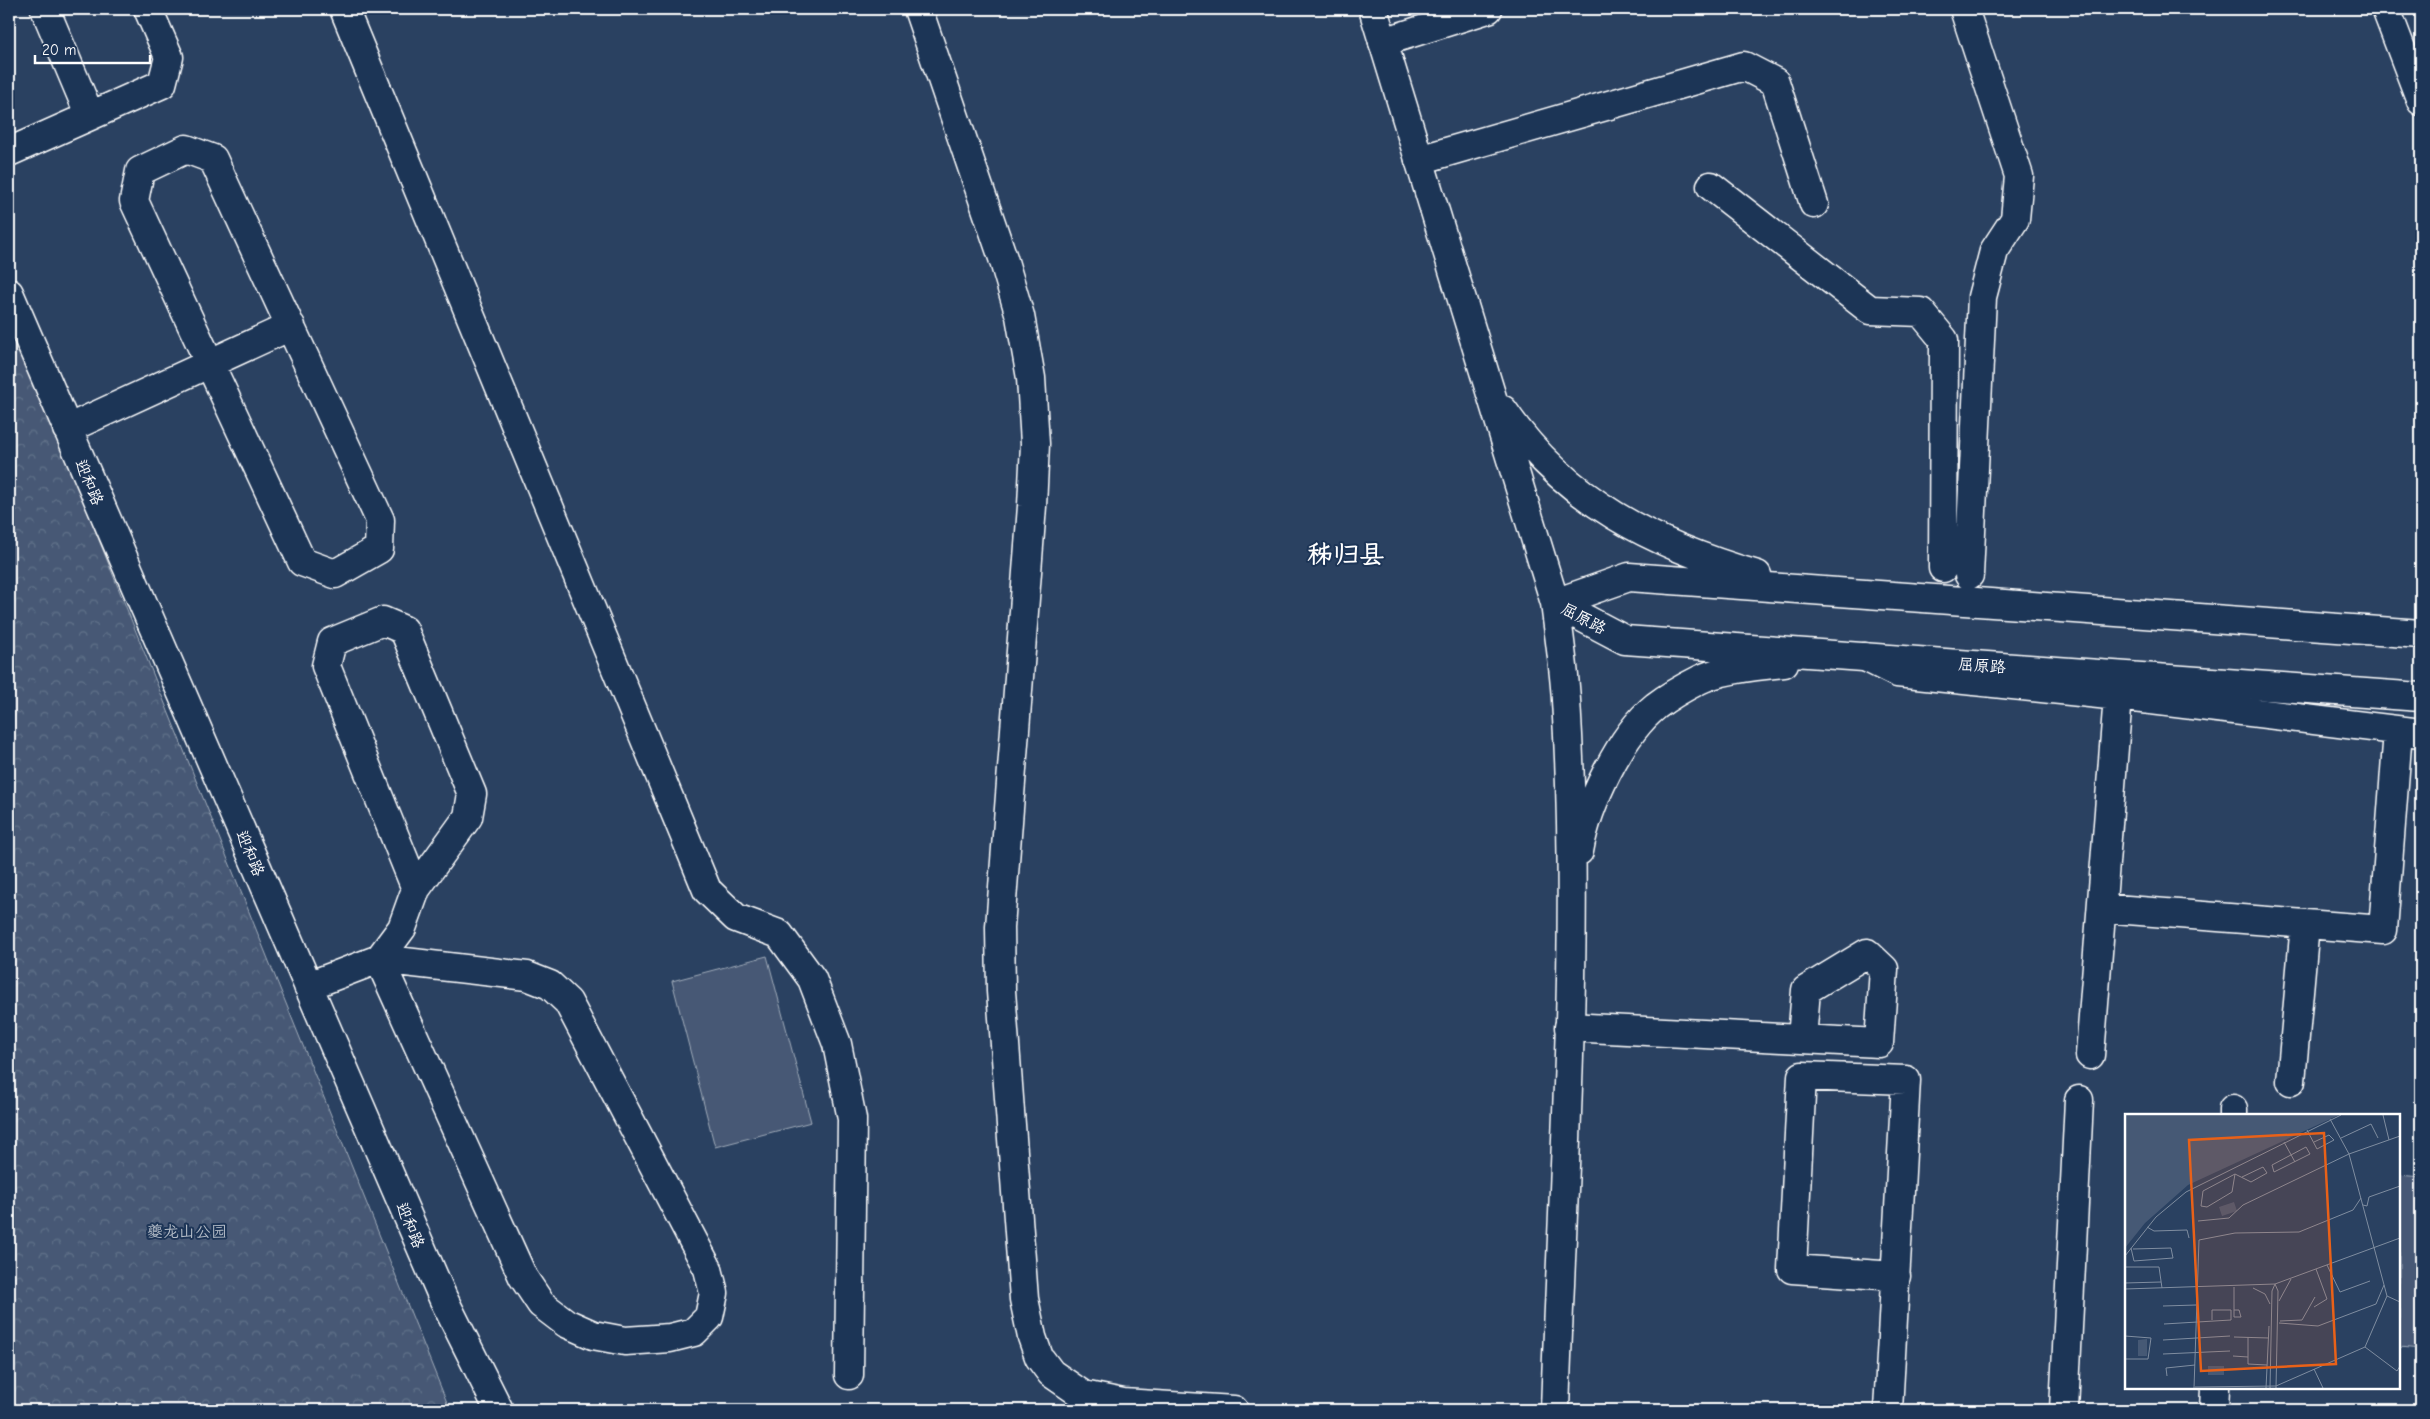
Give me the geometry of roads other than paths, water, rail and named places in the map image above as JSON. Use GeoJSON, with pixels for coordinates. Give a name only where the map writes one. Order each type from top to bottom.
{"type":"FeatureCollection","features":[{"type":"Feature","properties":{"kind":"main road"},"geometry":{"type":"LineString","coordinates":[[45,9],[90,116]]}},
{"type":"Feature","properties":{"kind":"main road"},"geometry":{"type":"LineString","coordinates":[[9,152],[162,84],[169,57],[148,9]]}},
{"type":"Feature","properties":{"kind":"main road"},"geometry":{"type":"LineString","coordinates":[[344,9],[707,890],[736,918],[778,934],[812,979],[837,1044],[852,1119],[849,1375]]}},
{"type":"Feature","properties":{"kind":"main road"},"geometry":{"type":"LineString","coordinates":[[918,9],[1003,258],[1020,316],[1031,378],[1035,444],[1032,506],[1000,927],[1001,992],[1024,1298],[1032,1337],[1039,1357],[1051,1373],[1083,1395],[1123,1403],[1234,1410]]}},
{"type":"Feature","properties":{"kind":"main road"},"geometry":{"type":"LineString","coordinates":[[1373,9],[1555,603],[1566,698],[1571,897],[1554,1410]]}},
{"type":"Feature","properties":{"kind":"main road"},"geometry":{"type":"LineString","coordinates":[[1383,42],[1488,9]]}},
{"type":"Feature","properties":{"kind":"main road"},"geometry":{"type":"LineString","coordinates":[[1964,9],[2019,176],[2015,219],[1994,251],[1982,297],[1969,575]]}},
{"type":"Feature","properties":{"kind":"main road"},"geometry":{"type":"LineString","coordinates":[[2386,9],[2421,101]]}},
{"type":"Feature","properties":{"kind":"main road"},"geometry":{"type":"LineString","coordinates":[[1419,160],[1744,66],[1775,82],[1814,204]]}},
{"type":"Feature","properties":{"kind":"main road"},"geometry":{"type":"LineString","coordinates":[[186,149],[213,158],[291,326],[380,520],[379,549],[335,574],[302,562],[134,201],[140,171],[186,149]]}},
{"type":"Feature","properties":{"kind":"main road"},"geometry":{"type":"LineString","coordinates":[[1711,186],[1870,310],[1921,312],[1944,340],[1943,568]]}},
{"type":"Feature","properties":{"kind":"main road","name":"迎和路"},"geometry":{"type":"LineString","coordinates":[[9,294],[443,1298],[499,1410]]}},
{"type":"Feature","properties":{"kind":"main road"},"geometry":{"type":"LineString","coordinates":[[67,429],[291,326]]}},
{"type":"Feature","properties":{"kind":"main road"},"geometry":{"type":"LineString","coordinates":[[1490,391],[1518,432],[1551,469],[1589,500],[1632,527],[1723,565],[1822,590]]}},
{"type":"Feature","properties":{"kind":"main road","name":"屈原路"},"geometry":{"type":"LineString","coordinates":[[1555,603],[1629,577],[2421,634]]}},
{"type":"Feature","properties":{"kind":"main road","name":"屈原路"},"geometry":{"type":"LineString","coordinates":[[1555,603],[1625,640],[2421,697]]}},
{"type":"Feature","properties":{"kind":"main road"},"geometry":{"type":"LineString","coordinates":[[378,959],[402,928],[416,889],[468,818],[472,794],[404,630],[383,621],[332,642],[326,666],[416,889]]}},
{"type":"Feature","properties":{"kind":"main road"},"geometry":{"type":"LineString","coordinates":[[1571,897],[1580,844],[1597,792],[1621,746],[1656,706],[1700,679],[1745,668],[1810,660],[1865,657],[1897,673],[2118,696],[2410,732],[2383,930],[2102,908]]}},
{"type":"Feature","properties":{"kind":"main road"},"geometry":{"type":"LineString","coordinates":[[2090,1055],[2118,696]]}},
{"type":"Feature","properties":{"kind":"main road"},"geometry":{"type":"LineString","coordinates":[[2291,1081],[2305,924]]}},
{"type":"Feature","properties":{"kind":"main road"},"geometry":{"type":"LineString","coordinates":[[308,986],[378,959],[527,976],[550,985],[568,1002],[708,1269],[714,1293],[709,1317],[694,1332],[670,1338],[624,1341],[593,1335],[566,1323],[541,1304],[523,1277],[378,959]]}},
{"type":"Feature","properties":{"kind":"main road"},"geometry":{"type":"LineString","coordinates":[[1568,1027],[1802,1039]]}},
{"type":"Feature","properties":{"kind":"main road"},"geometry":{"type":"LineString","coordinates":[[1888,1410],[1896,1276],[1906,1080],[1802,1076],[1792,1269],[1896,1276]]}},
{"type":"Feature","properties":{"kind":"main road"},"geometry":{"type":"LineString","coordinates":[[2064,1410],[2079,1100]]}},
{"type":"Feature","properties":{"kind":"main road"},"geometry":{"type":"LineString","coordinates":[[2214,1410],[2215,1389]]}},
{"type":"Feature","properties":{"kind":"district","name":"秭归县"},"geometry":{"type":"Point","coordinates":[1346,554]}},
{"type":"Feature","properties":{"kind":"park label","name":"夔龙山公园"},"geometry":{"type":"Point","coordinates":[187,1231]}}]}
